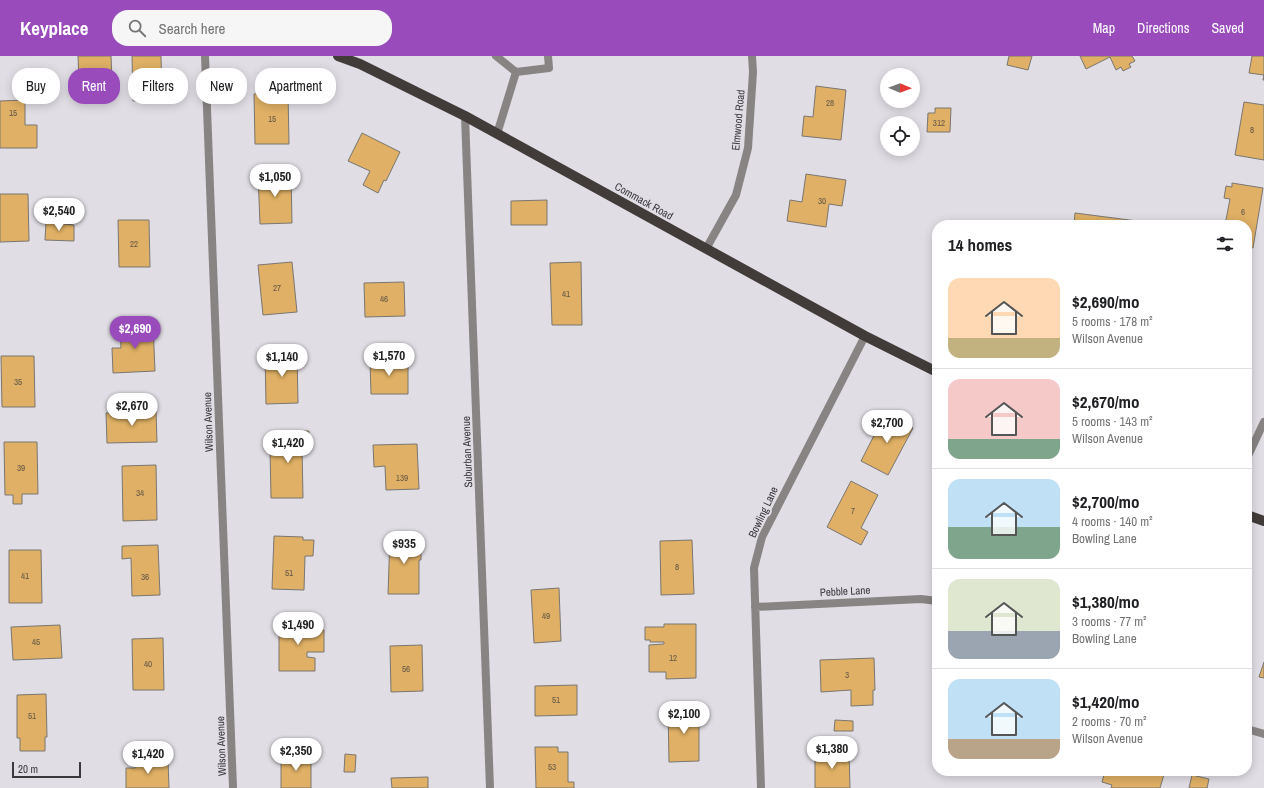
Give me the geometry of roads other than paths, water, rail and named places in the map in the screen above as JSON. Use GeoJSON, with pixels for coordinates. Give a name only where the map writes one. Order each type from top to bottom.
{"type":"FeatureCollection","features":[{"type":"Feature","properties":{"kind":"main road","name":"Commack Road"},"geometry":{"type":"LineString","coordinates":[[338,56],[360,64],[465,116],[865,336],[932,370]]}},
{"type":"Feature","properties":{"kind":"main road"},"geometry":{"type":"LineString","coordinates":[[1252,517],[1264,521]]}},
{"type":"Feature","properties":{"kind":"street","name":"Wilson Avenue"},"geometry":{"type":"LineString","coordinates":[[205,56],[233,788]]}},
{"type":"Feature","properties":{"kind":"street"},"geometry":{"type":"LineString","coordinates":[[496,56],[516,72],[549,68],[548,56]]}},
{"type":"Feature","properties":{"kind":"street","name":"Elmwood Road"},"geometry":{"type":"LineString","coordinates":[[706,249],[736,195],[748,148],[753,72],[752,56]]}},
{"type":"Feature","properties":{"kind":"street"},"geometry":{"type":"LineString","coordinates":[[496,134],[516,72]]}},
{"type":"Feature","properties":{"kind":"street","name":"Suburban Avenue"},"geometry":{"type":"LineString","coordinates":[[465,116],[490,788]]}},
{"type":"Feature","properties":{"kind":"street","name":"Bowling Lane"},"geometry":{"type":"LineString","coordinates":[[762,788],[754,568],[762,537],[865,336]]}},
{"type":"Feature","properties":{"kind":"street"},"geometry":{"type":"LineString","coordinates":[[1252,447],[1264,422]]}},
{"type":"Feature","properties":{"kind":"street","name":"Pebble Lane"},"geometry":{"type":"LineString","coordinates":[[755,607],[921,599],[932,600]]}},
{"type":"Feature","properties":{"kind":"street"},"geometry":{"type":"LineString","coordinates":[[1252,730],[1264,734]]}}]}
